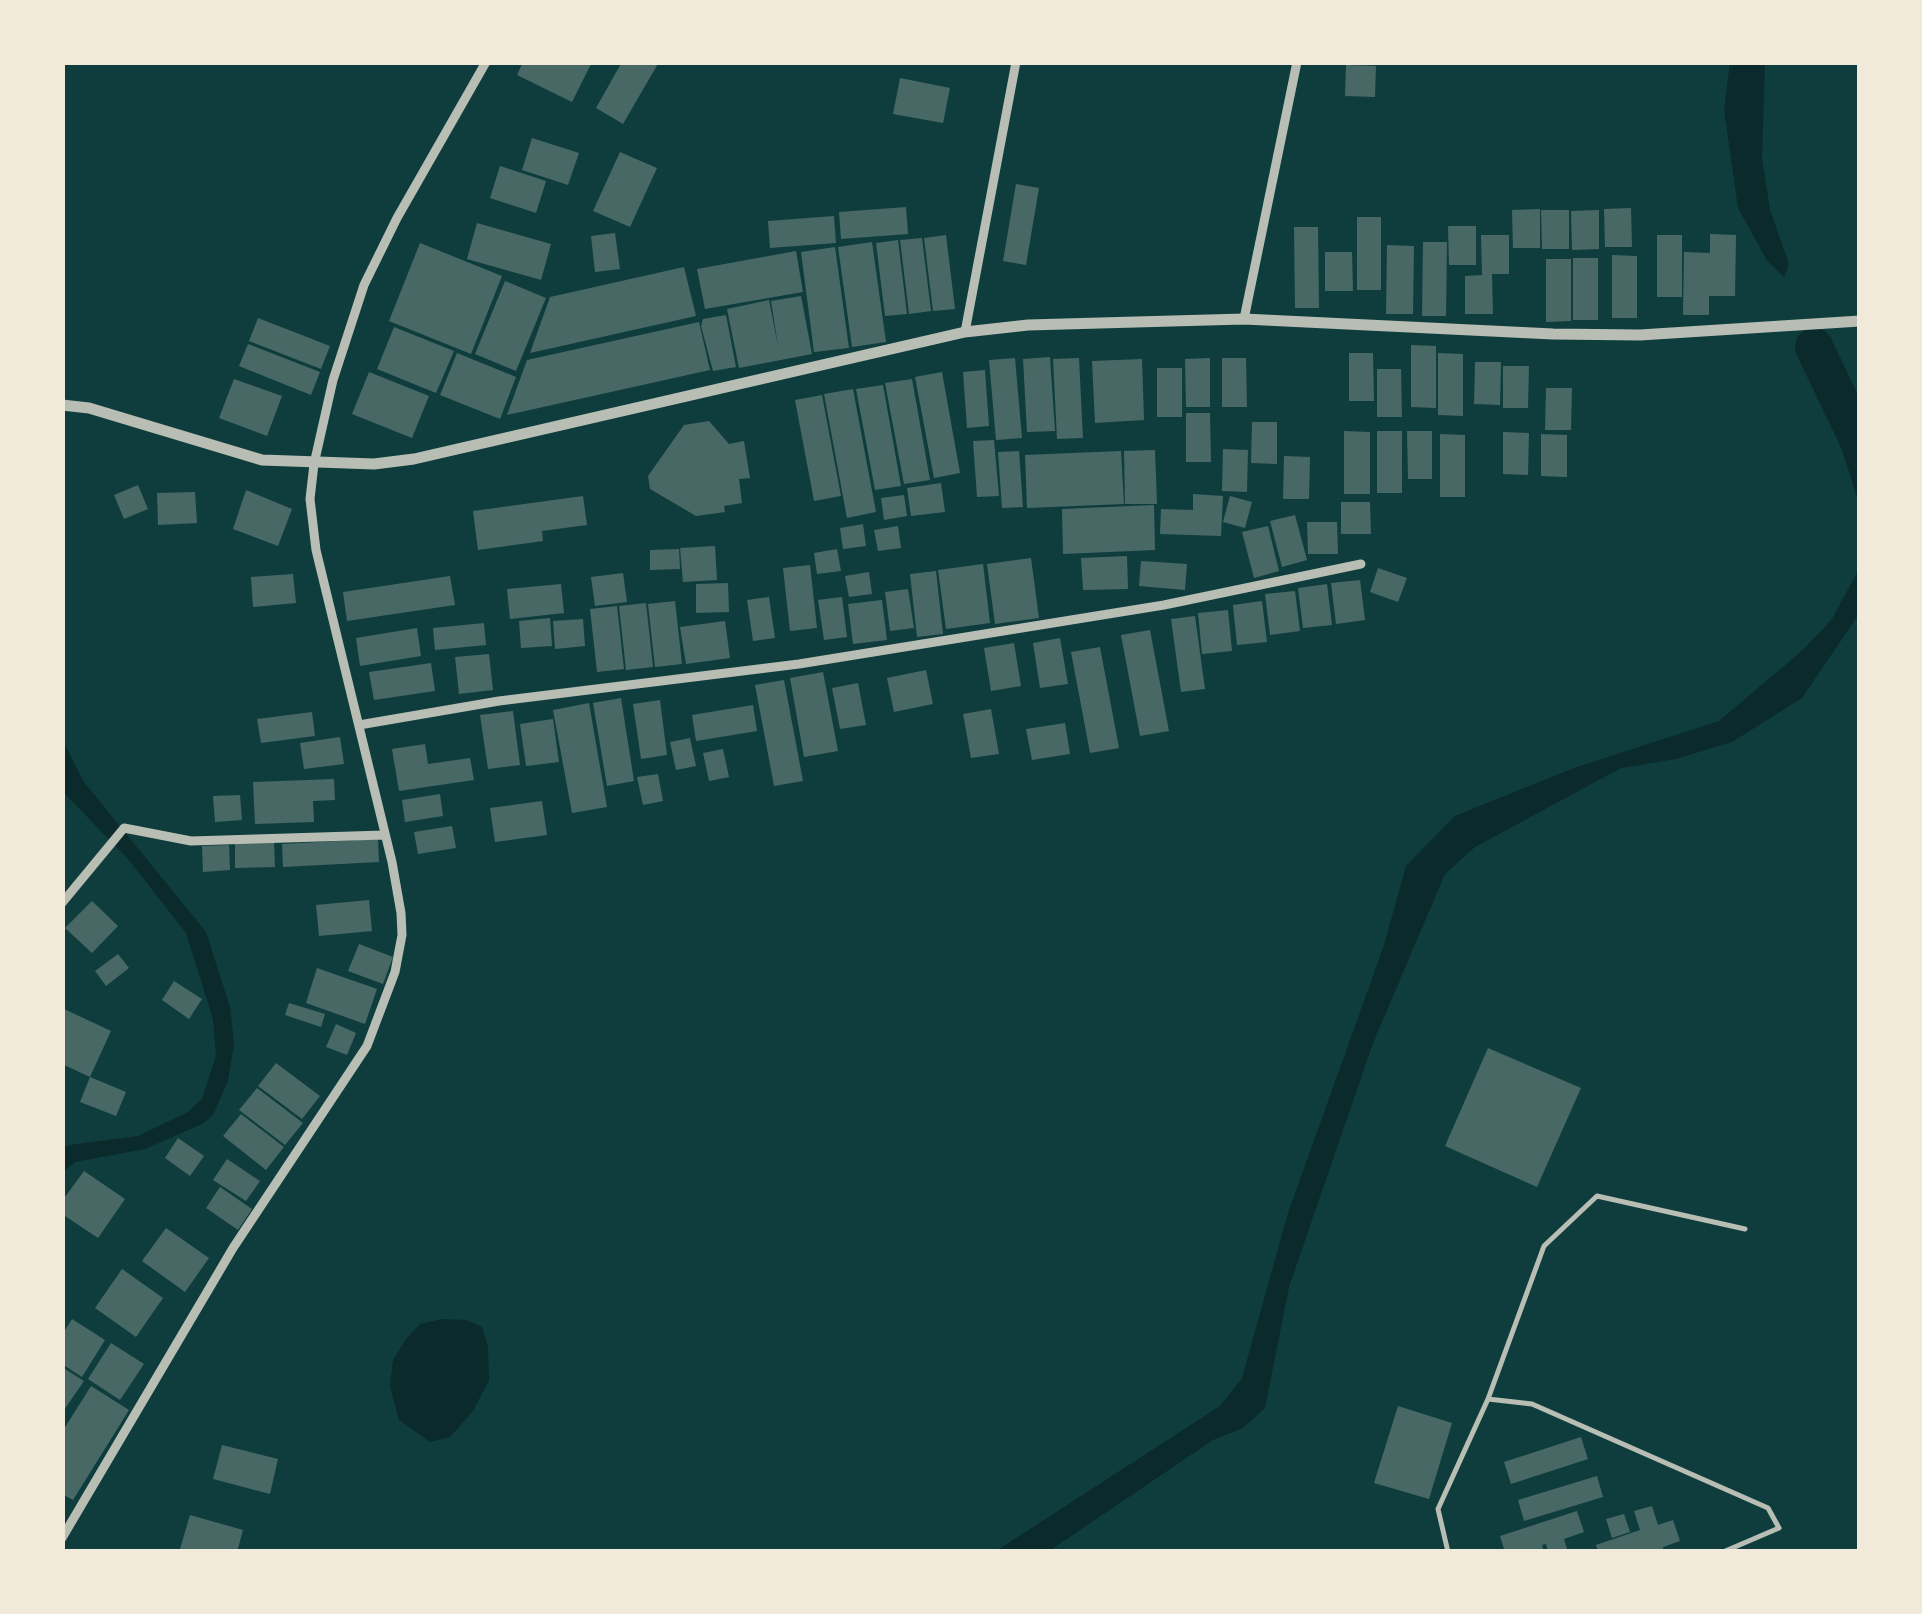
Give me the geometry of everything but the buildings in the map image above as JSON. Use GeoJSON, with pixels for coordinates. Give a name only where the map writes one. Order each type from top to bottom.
{"type":"FeatureCollection","features":[{"type":"Feature","properties":{"kind":"street"},"geometry":{"type":"LineString","coordinates":[[62,1538],[233,1248],[368,1046],[389,993],[402,935],[401,913],[316,550],[310,499],[332,380],[364,285],[397,218],[486,62]]}},
{"type":"Feature","properties":{"kind":"street"},"geometry":{"type":"LineString","coordinates":[[965,332],[1016,62]]}},
{"type":"Feature","properties":{"kind":"street"},"geometry":{"type":"LineString","coordinates":[[1244,319],[1297,62]]}},
{"type":"Feature","properties":{"kind":"street"},"geometry":{"type":"LineString","coordinates":[[62,406],[89,408],[262,460],[374,464],[414,459],[965,332],[1028,325],[1244,319],[1640,336],[1860,322]]}},
{"type":"Feature","properties":{"kind":"street"},"geometry":{"type":"LineString","coordinates":[[358,725],[499,702],[818,661],[1164,605],[1361,564]]}},
{"type":"Feature","properties":{"kind":"street"},"geometry":{"type":"LineString","coordinates":[[62,903],[124,828],[191,841],[384,835]]}},
{"type":"Feature","properties":{"kind":"lane"},"geometry":{"type":"LineString","coordinates":[[1448,1552],[1438,1508],[1488,1399],[1544,1246],[1597,1196],[1745,1229]]}},
{"type":"Feature","properties":{"kind":"lane"},"geometry":{"type":"LineString","coordinates":[[1488,1399],[1532,1404],[1768,1508],[1779,1528],[1723,1552]]}},
{"type":"Feature","properties":{"kind":"water"},"geometry":{"type":"Polygon","coordinates":[[[1730,63],[1765,63],[1762,158],[1770,210],[1789,264],[1784,277],[1768,262],[1738,208],[1724,109],[1730,63]]]}},
{"type":"Feature","properties":{"kind":"water"},"geometry":{"type":"Polygon","coordinates":[[[1821,360],[1846,372],[1859,410],[1859,503],[1822,388],[1821,360]]]}},
{"type":"Feature","properties":{"kind":"water"},"geometry":{"type":"Polygon","coordinates":[[[1859,569],[1859,614],[1802,698],[1732,742],[1676,759],[1621,768],[1475,847],[1445,874],[1373,1043],[1289,1287],[1265,1408],[1243,1428],[1213,1440],[1049,1551],[996,1551],[1220,1406],[1242,1378],[1288,1213],[1384,945],[1406,866],[1455,816],[1574,768],[1719,721],[1804,649],[1832,619],[1859,569]]]}},
{"type":"Feature","properties":{"kind":"water"},"geometry":{"type":"Polygon","coordinates":[[[62,739],[84,782],[206,932],[230,1007],[234,1043],[228,1081],[213,1115],[204,1123],[145,1149],[75,1162],[63,1172],[63,1148],[69,1145],[138,1136],[188,1112],[202,1099],[216,1056],[213,1019],[186,933],[128,859],[63,792],[62,739]]]}},
{"type":"Feature","properties":{"kind":"water"},"geometry":{"type":"Polygon","coordinates":[[[466,1320],[482,1327],[488,1347],[489,1380],[473,1411],[450,1437],[430,1442],[399,1420],[390,1386],[393,1360],[406,1339],[420,1324],[466,1320]]]}},
{"type":"Feature","properties":{"kind":"waterway"},"geometry":{"type":"LineString","coordinates":[[1814,347],[1860,443]]}}]}
